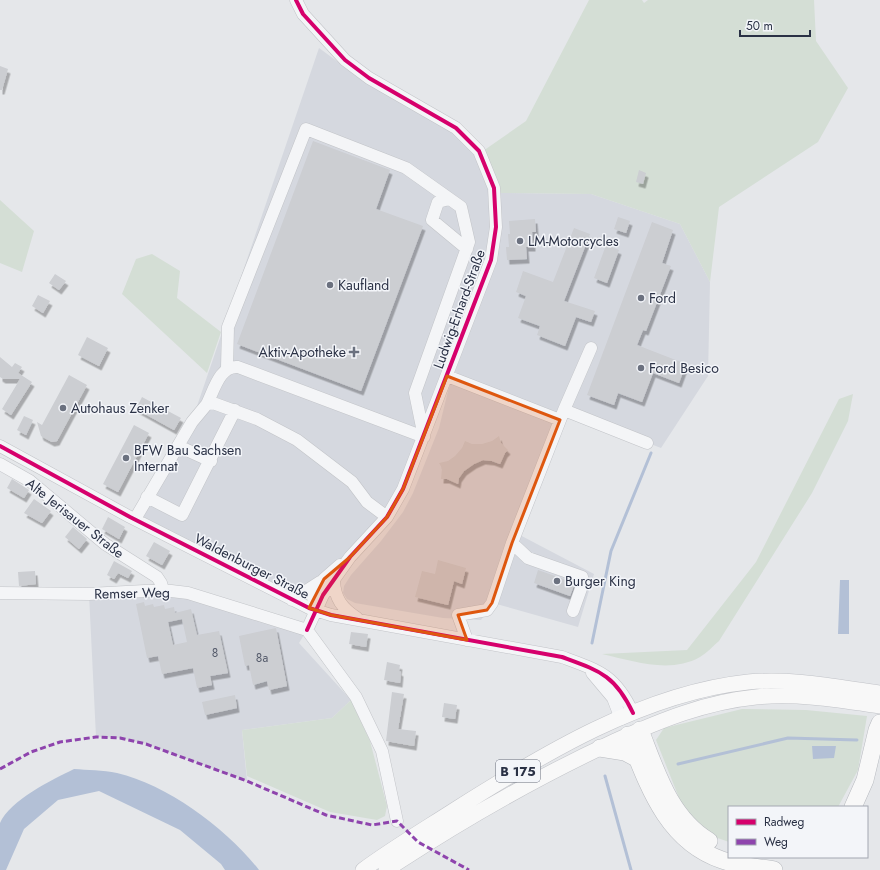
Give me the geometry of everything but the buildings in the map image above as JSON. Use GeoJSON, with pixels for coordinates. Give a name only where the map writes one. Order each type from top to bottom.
{"type":"FeatureCollection","features":[{"type":"Feature","properties":{"kind":"highway"},"geometry":{"type":"LineString","coordinates":[[852,806],[865,780],[877,730],[880,724]]}},
{"type":"Feature","properties":{"kind":"highway"},"geometry":{"type":"LineString","coordinates":[[634,732],[638,760],[663,813],[673,827],[691,843],[721,860],[774,870]]}},
{"type":"Feature","properties":{"kind":"highway"},"geometry":{"type":"LineString","coordinates":[[634,732],[676,812],[703,838],[728,850]]}},
{"type":"Feature","properties":{"kind":"highway"},"geometry":{"type":"LineString","coordinates":[[600,748],[625,752],[638,760]]}},
{"type":"Feature","properties":{"kind":"main road","name":"B 175"},"geometry":{"type":"LineString","coordinates":[[386,870],[425,836],[535,760],[627,716],[682,695],[748,682],[791,680],[854,696],[880,706]]}},
{"type":"Feature","properties":{"kind":"main road","name":"B 175"},"geometry":{"type":"LineString","coordinates":[[363,870],[425,836],[600,748],[634,732],[693,710],[737,700],[796,696],[854,696],[880,693]]}},
{"type":"Feature","properties":{"kind":"main road"},"geometry":{"type":"LineString","coordinates":[[627,716],[634,732]]}},
{"type":"Feature","properties":{"kind":"street","name":"Ludwig-Erhard-Straße"},"geometry":{"type":"LineString","coordinates":[[296,0],[303,14],[345,60],[369,78],[456,128],[479,151],[494,188],[496,227],[491,260],[406,484],[387,517],[329,580],[312,609]]}},
{"type":"Feature","properties":{"kind":"street"},"geometry":{"type":"LineString","coordinates":[[227,368],[228,327],[306,128],[406,168],[461,207],[469,242],[414,393],[424,436]]}},
{"type":"Feature","properties":{"kind":"street"},"geometry":{"type":"LineString","coordinates":[[449,199],[438,202],[432,220],[467,249]]}},
{"type":"Feature","properties":{"kind":"street"},"geometry":{"type":"LineString","coordinates":[[467,640],[458,615],[487,610],[492,603],[512,543],[562,415],[591,348]]}},
{"type":"Feature","properties":{"kind":"street"},"geometry":{"type":"LineString","coordinates":[[135,519],[192,422],[207,404],[223,372],[227,368],[238,367],[424,436]]}},
{"type":"Feature","properties":{"kind":"street","name":"Ludwig-Erhard-Straße"},"geometry":{"type":"LineString","coordinates":[[447,376],[647,443]]}},
{"type":"Feature","properties":{"kind":"street"},"geometry":{"type":"LineString","coordinates":[[207,404],[218,404],[235,410],[257,419],[297,440],[352,482],[368,502],[387,517]]}},
{"type":"Feature","properties":{"kind":"street"},"geometry":{"type":"LineString","coordinates":[[147,497],[182,515],[211,461],[235,410]]}},
{"type":"Feature","properties":{"kind":"street","name":"Waldenburger Straße"},"geometry":{"type":"LineString","coordinates":[[0,446],[135,519],[312,609],[361,620],[550,654],[580,664],[599,679],[627,716]]}},
{"type":"Feature","properties":{"kind":"street"},"geometry":{"type":"LineString","coordinates":[[178,446],[211,461]]}},
{"type":"Feature","properties":{"kind":"street","name":"Alte Jerisauer Straße"},"geometry":{"type":"LineString","coordinates":[[0,464],[30,481],[106,544],[157,577],[163,590]]}},
{"type":"Feature","properties":{"kind":"street"},"geometry":{"type":"LineString","coordinates":[[512,543],[528,558],[582,577],[583,583],[573,611]]}},
{"type":"Feature","properties":{"kind":"street"},"geometry":{"type":"LineString","coordinates":[[292,600],[329,580],[342,606],[361,620]]}},
{"type":"Feature","properties":{"kind":"street","name":"Remser Weg"},"geometry":{"type":"LineString","coordinates":[[0,594],[89,594],[163,590],[188,593],[307,630]]}},
{"type":"Feature","properties":{"kind":"street"},"geometry":{"type":"LineString","coordinates":[[312,609],[307,630],[356,697],[382,751],[391,801],[397,821]]}},
{"type":"Feature","properties":{"kind":"highlighted area"},"geometry":{"type":"Polygon","coordinates":[[[447,376],[560,420],[512,543],[492,603],[487,610],[458,615],[467,640],[331,615],[309,608],[324,579],[350,557],[387,517],[403,489],[447,376]]]}},
{"type":"Feature","properties":{"kind":"shaded area"},"geometry":{"type":"Polygon","coordinates":[[[589,0],[642,0],[644,3],[648,0],[814,0],[816,41],[848,88],[818,142],[719,207],[710,282],[680,224],[591,194],[500,193],[483,151],[526,121],[589,0]]]}},
{"type":"Feature","properties":{"kind":"shaded area"},"geometry":{"type":"Polygon","coordinates":[[[319,48],[368,84],[455,133],[476,157],[489,188],[492,227],[487,259],[408,479],[315,610],[130,517],[195,412],[319,48]]]}},
{"type":"Feature","properties":{"kind":"shaded area"},"geometry":{"type":"Polygon","coordinates":[[[500,193],[591,194],[680,224],[710,282],[708,376],[661,448],[564,410],[516,533],[594,574],[578,627],[493,603],[481,620],[443,618],[355,603],[347,599],[343,593],[344,586],[351,575],[381,541],[403,512],[413,493],[439,428],[448,391],[482,297],[500,193]]]}},
{"type":"Feature","properties":{"kind":"shaded area"},"geometry":{"type":"Polygon","coordinates":[[[0,200],[34,231],[22,272],[0,263],[0,200]]]}},
{"type":"Feature","properties":{"kind":"shaded area"},"geometry":{"type":"Polygon","coordinates":[[[152,254],[180,271],[177,298],[221,332],[207,373],[122,294],[136,259],[152,254]]]}},
{"type":"Feature","properties":{"kind":"shaded area"},"geometry":{"type":"Polygon","coordinates":[[[853,394],[848,421],[812,493],[719,641],[700,657],[676,665],[639,663],[602,654],[687,650],[756,562],[839,399],[853,394]]]}},
{"type":"Feature","properties":{"kind":"shaded area"},"geometry":{"type":"Polygon","coordinates":[[[163,590],[307,630],[299,643],[351,700],[332,718],[242,730],[247,781],[146,744],[120,738],[96,737],[89,594],[163,590]]]}},
{"type":"Feature","properties":{"kind":"shaded area"},"geometry":{"type":"Polygon","coordinates":[[[351,700],[370,741],[387,806],[385,816],[377,820],[330,812],[247,776],[242,730],[332,718],[351,700]]]}},
{"type":"Feature","properties":{"kind":"shaded area"},"geometry":{"type":"Polygon","coordinates":[[[742,709],[806,710],[867,716],[858,770],[839,806],[728,806],[728,842],[709,835],[685,813],[656,740],[664,728],[742,709]]]}},
{"type":"Feature","properties":{"kind":"water"},"geometry":{"type":"Polygon","coordinates":[[[840,580],[849,580],[849,634],[838,634],[840,580]]]}},
{"type":"Feature","properties":{"kind":"water"},"geometry":{"type":"Polygon","coordinates":[[[812,746],[836,746],[834,758],[813,759],[812,746]]]}},
{"type":"Feature","properties":{"kind":"water"},"geometry":{"type":"Polygon","coordinates":[[[74,769],[117,773],[156,787],[176,798],[213,824],[246,855],[259,870],[225,870],[221,864],[180,830],[99,791],[58,800],[24,829],[6,870],[0,870],[0,823],[5,815],[13,806],[32,792],[74,769]]]}},
{"type":"Feature","properties":{"kind":"waterway"},"geometry":{"type":"LineString","coordinates":[[592,643],[611,551],[651,453]]}},
{"type":"Feature","properties":{"kind":"waterway"},"geometry":{"type":"LineString","coordinates":[[678,764],[788,738],[857,740]]}},
{"type":"Feature","properties":{"kind":"waterway"},"geometry":{"type":"LineString","coordinates":[[605,776],[631,870]]}},
{"type":"Feature","properties":{"kind":"marked path"},"geometry":{"type":"LineString","coordinates":[[0,769],[31,752],[60,742],[96,737],[120,738],[146,744],[247,781],[326,815],[372,825],[397,821],[418,842],[469,870]]}},
{"type":"Feature","properties":{"kind":"cycle path"},"geometry":{"type":"LineString","coordinates":[[296,0],[303,14],[345,60],[369,78],[456,128],[479,151],[494,188],[496,227],[491,260],[403,489],[387,517],[350,557],[323,595],[307,630]]}},
{"type":"Feature","properties":{"kind":"cycle path"},"geometry":{"type":"LineString","coordinates":[[0,446],[130,517],[309,608],[331,615],[562,657],[587,666],[613,682],[620,690],[633,713]]}},
{"type":"Feature","properties":{"kind":"place","name":"LM-Motorcycles"},"geometry":{"type":"Point","coordinates":[520,241]}},
{"type":"Feature","properties":{"kind":"place","name":"Kaufland"},"geometry":{"type":"Point","coordinates":[330,285]}},
{"type":"Feature","properties":{"kind":"place","name":"Ford"},"geometry":{"type":"Point","coordinates":[641,298]}},
{"type":"Feature","properties":{"kind":"place","name":"Aktiv-Apotheke"},"geometry":{"type":"Point","coordinates":[354,352]}},
{"type":"Feature","properties":{"kind":"place","name":"Ford Besico"},"geometry":{"type":"Point","coordinates":[641,368]}},
{"type":"Feature","properties":{"kind":"place","name":"Autohaus Zenker"},"geometry":{"type":"Point","coordinates":[63,408]}},
{"type":"Feature","properties":{"kind":"place","name":"BFW Bau Sachsen Internat"},"geometry":{"type":"Point","coordinates":[126,458]}},
{"type":"Feature","properties":{"kind":"place","name":"Burger King"},"geometry":{"type":"Point","coordinates":[557,581]}}]}
